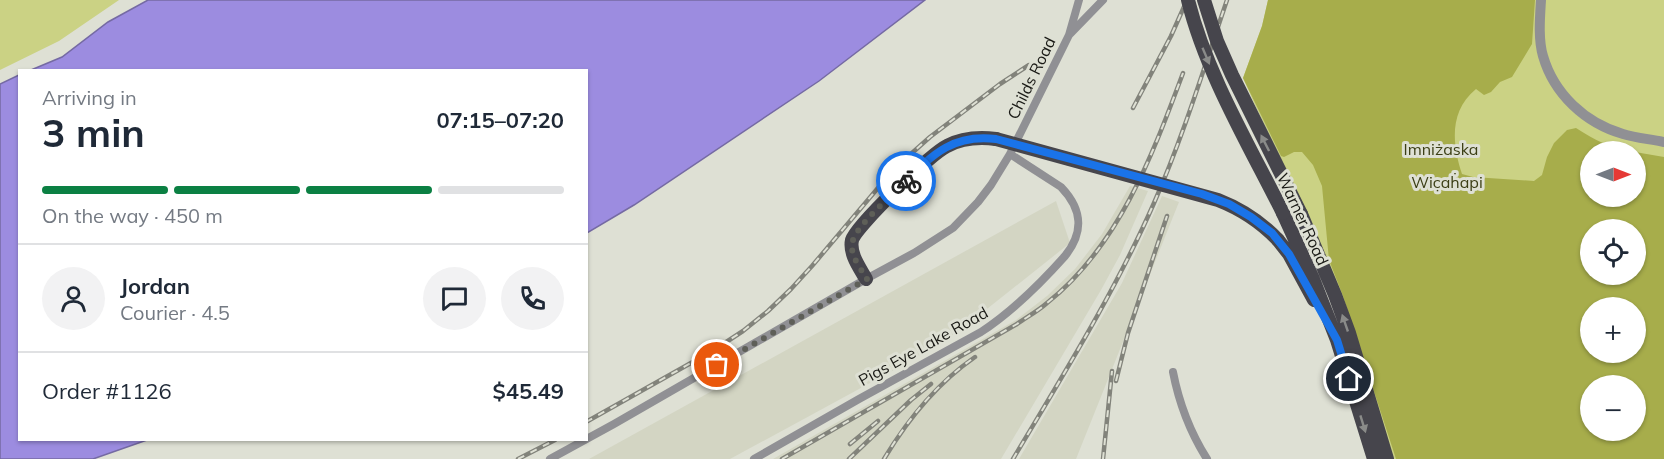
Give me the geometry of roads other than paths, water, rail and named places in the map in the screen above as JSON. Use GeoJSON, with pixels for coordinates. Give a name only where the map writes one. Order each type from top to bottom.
{"type":"FeatureCollection","features":[{"type":"Feature","properties":{"kind":"highway","name":"Warner Road"},"geometry":{"type":"LineString","coordinates":[[1188,0],[1201,44],[1216,80],[1283,213],[1313,279],[1337,340],[1374,459]]}},
{"type":"Feature","properties":{"kind":"highway","name":"Warner Road"},"geometry":{"type":"LineString","coordinates":[[1204,0],[1213,31],[1232,75],[1301,214],[1335,295],[1349,333],[1387,459]]}},
{"type":"Feature","properties":{"kind":"highway"},"geometry":{"type":"LineString","coordinates":[[867,279],[853,253],[852,246],[852,239],[861,226],[924,163],[946,146],[972,138],[996,139],[1218,200],[1240,210],[1265,226],[1278,240],[1297,268],[1337,340]]}},
{"type":"Feature","properties":{"kind":"street","name":"Childs Road"},"geometry":{"type":"LineString","coordinates":[[588,438],[928,245],[953,228],[978,202],[1010,154],[1069,35],[1079,0]]}},
{"type":"Feature","properties":{"kind":"street","name":"Childs Road"},"geometry":{"type":"LineString","coordinates":[[1069,35],[1103,0]]}},
{"type":"Feature","properties":{"kind":"street"},"geometry":{"type":"LineString","coordinates":[[1541,0],[1542,55],[1559,90],[1586,116],[1604,127],[1622,134],[1664,142]]}},
{"type":"Feature","properties":{"kind":"street","name":"Pigs Eye Lake Road"},"geometry":{"type":"LineString","coordinates":[[754,459],[981,332],[1014,308],[1072,248],[1078,235],[1075,206],[1061,187],[1010,154]]}},
{"type":"Feature","properties":{"kind":"street"},"geometry":{"type":"LineString","coordinates":[[1173,372],[1186,419],[1207,459]]}},
{"type":"Feature","properties":{"kind":"street","name":"Childs Road"},"geometry":{"type":"LineString","coordinates":[[550,459],[583,441]]}},
{"type":"Feature","properties":{"kind":"railway"},"geometry":{"type":"LineString","coordinates":[[1133,108],[1187,0]]}},
{"type":"Feature","properties":{"kind":"railway"},"geometry":{"type":"LineString","coordinates":[[1013,459],[1088,333],[1139,236],[1174,153],[1227,0]]}},
{"type":"Feature","properties":{"kind":"railway"},"geometry":{"type":"LineString","coordinates":[[588,421],[714,350],[768,311],[812,266],[894,169],[930,137],[1029,65]]}},
{"type":"Feature","properties":{"kind":"railway"},"geometry":{"type":"LineString","coordinates":[[782,459],[1017,324],[1044,306],[1072,280],[1094,255],[1130,198],[1159,136],[1183,73]]}},
{"type":"Feature","properties":{"kind":"railway"},"geometry":{"type":"LineString","coordinates":[[1116,381],[1128,333],[1167,216]]}},
{"type":"Feature","properties":{"kind":"railway"},"geometry":{"type":"LineString","coordinates":[[884,459],[924,403],[961,367],[975,357]]}},
{"type":"Feature","properties":{"kind":"railway"},"geometry":{"type":"LineString","coordinates":[[1103,459],[1112,371]]}},
{"type":"Feature","properties":{"kind":"railway"},"geometry":{"type":"LineString","coordinates":[[849,459],[931,384]]}},
{"type":"Feature","properties":{"kind":"railway"},"geometry":{"type":"LineString","coordinates":[[850,444],[878,421]]}},
{"type":"Feature","properties":{"kind":"railway"},"geometry":{"type":"LineString","coordinates":[[518,459],[553,441]]}},
{"type":"Feature","properties":{"kind":"park label","name":"Imniżaska"},"geometry":{"type":"Point","coordinates":[1441,149]}},
{"type":"Feature","properties":{"kind":"park label","name":"Wic̣aḣapi"},"geometry":{"type":"Point","coordinates":[1447,182]}}]}
